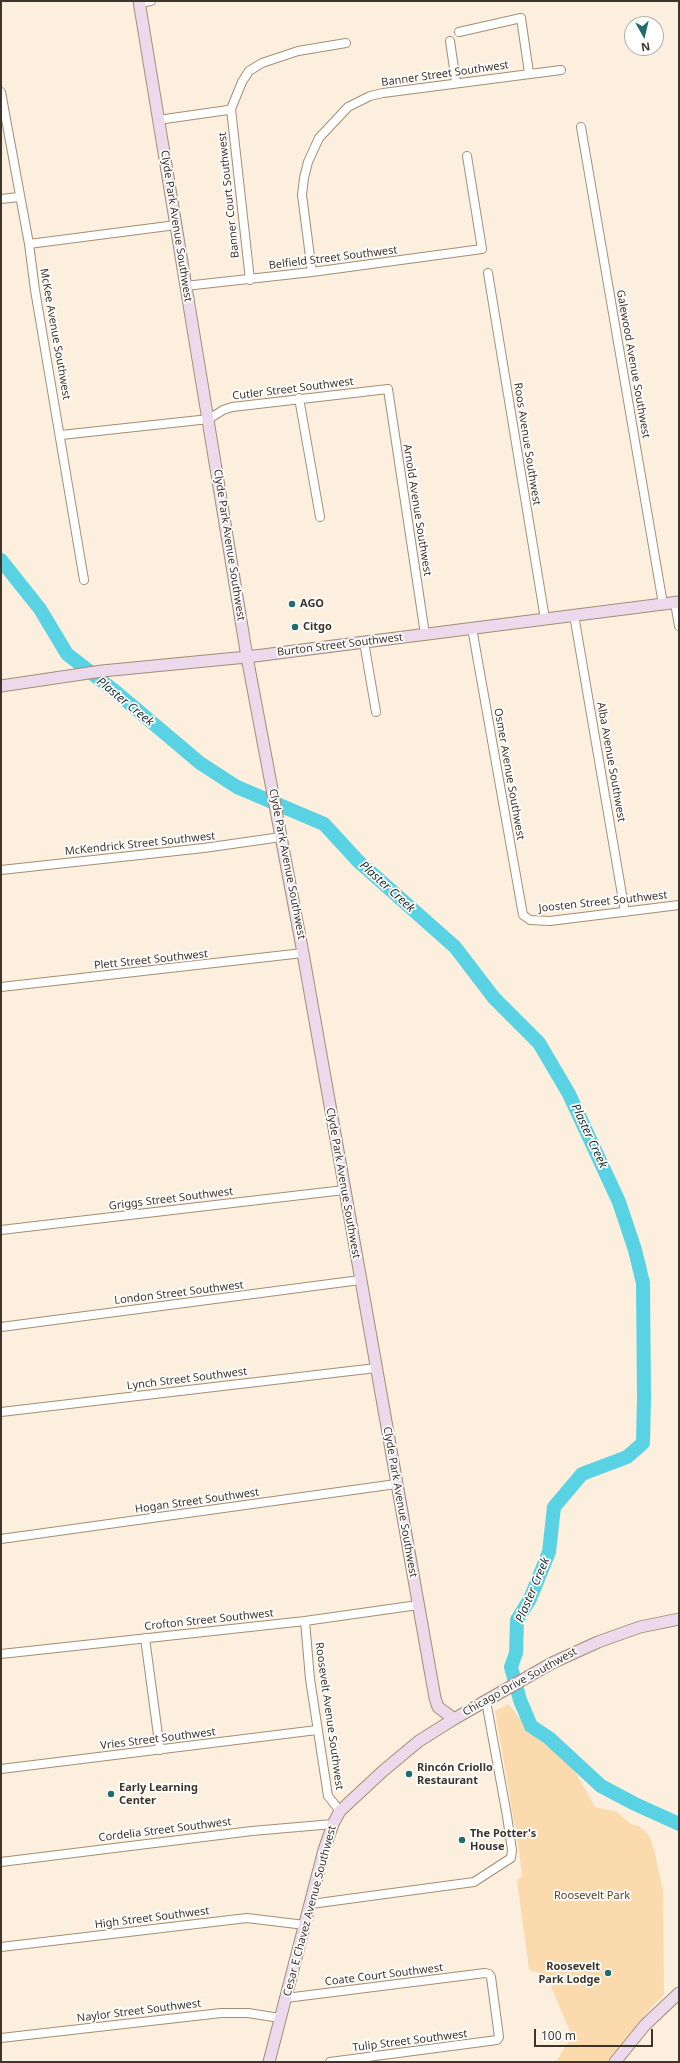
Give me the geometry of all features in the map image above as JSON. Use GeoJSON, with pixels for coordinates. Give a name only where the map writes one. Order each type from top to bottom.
{"type":"FeatureCollection","features":[{"type":"Feature","properties":{"kind":"main road","name":"Clyde Park Avenue Southwest"},"geometry":{"type":"LineString","coordinates":[[139,2],[209,419],[247,657],[303,953],[435,1698],[438,1706],[454,1719]]}},
{"type":"Feature","properties":{"kind":"main road","name":"Burton Street Southwest"},"geometry":{"type":"LineString","coordinates":[[1,686],[76,674],[247,657],[677,602]]}},
{"type":"Feature","properties":{"kind":"main road","name":"Chicago Drive Southwest"},"geometry":{"type":"LineString","coordinates":[[454,1719],[552,1663],[598,1642],[640,1628],[679,1619]]}},
{"type":"Feature","properties":{"kind":"main road","name":"Cesar E Chavez Avenue Southwest"},"geometry":{"type":"LineString","coordinates":[[269,2062],[333,1824],[340,1811],[394,1761],[419,1741],[454,1719]]}},
{"type":"Feature","properties":{"kind":"main road"},"geometry":{"type":"LineString","coordinates":[[615,2062],[645,2026],[679,1992]]}},
{"type":"Feature","properties":{"kind":"street"},"geometry":{"type":"LineString","coordinates":[[139,2],[151,1]]}},
{"type":"Feature","properties":{"kind":"street"},"geometry":{"type":"LineString","coordinates":[[459,32],[521,18],[529,73]]}},
{"type":"Feature","properties":{"kind":"street"},"geometry":{"type":"LineString","coordinates":[[450,41],[456,82]]}},
{"type":"Feature","properties":{"kind":"street","name":"Banner Court Southwest"},"geometry":{"type":"LineString","coordinates":[[250,280],[231,108],[242,82],[249,71],[262,63],[298,51],[346,43]]}},
{"type":"Feature","properties":{"kind":"street","name":"Banner Street Southwest"},"geometry":{"type":"LineString","coordinates":[[312,272],[302,195],[308,162],[319,138],[348,107],[370,96],[384,93],[456,82],[561,70]]}},
{"type":"Feature","properties":{"kind":"street","name":"McKee Avenue Southwest"},"geometry":{"type":"LineString","coordinates":[[1,92],[19,197],[29,244],[35,290],[61,435],[84,580]]}},
{"type":"Feature","properties":{"kind":"street"},"geometry":{"type":"LineString","coordinates":[[158,120],[216,113],[231,108]]}},
{"type":"Feature","properties":{"kind":"street","name":"Galewood Avenue Southwest"},"geometry":{"type":"LineString","coordinates":[[581,127],[663,604]]}},
{"type":"Feature","properties":{"kind":"street","name":"Belfield Street Southwest"},"geometry":{"type":"LineString","coordinates":[[186,286],[250,280],[482,249],[466,156]]}},
{"type":"Feature","properties":{"kind":"street"},"geometry":{"type":"LineString","coordinates":[[1,199],[19,197]]}},
{"type":"Feature","properties":{"kind":"street"},"geometry":{"type":"LineString","coordinates":[[29,244],[176,225]]}},
{"type":"Feature","properties":{"kind":"street","name":"Roos Avenue Southwest"},"geometry":{"type":"LineString","coordinates":[[488,273],[545,619]]}},
{"type":"Feature","properties":{"kind":"street","name":"Cutler Street Southwest"},"geometry":{"type":"LineString","coordinates":[[61,435],[209,419],[232,407],[299,398],[388,389]]}},
{"type":"Feature","properties":{"kind":"street","name":"Arnold Avenue Southwest"},"geometry":{"type":"LineString","coordinates":[[388,389],[425,634]]}},
{"type":"Feature","properties":{"kind":"street"},"geometry":{"type":"LineString","coordinates":[[299,398],[320,517]]}},
{"type":"Feature","properties":{"kind":"street"},"geometry":{"type":"LineString","coordinates":[[677,602],[679,626]]}},
{"type":"Feature","properties":{"kind":"street","name":"Alba Avenue Southwest"},"geometry":{"type":"LineString","coordinates":[[574,615],[625,912]]}},
{"type":"Feature","properties":{"kind":"street","name":"Osmer Avenue Southwest"},"geometry":{"type":"LineString","coordinates":[[472,628],[519,896],[523,915],[530,920]]}},
{"type":"Feature","properties":{"kind":"street"},"geometry":{"type":"LineString","coordinates":[[364,642],[376,712]]}},
{"type":"Feature","properties":{"kind":"street","name":"McKendrick Street Southwest"},"geometry":{"type":"LineString","coordinates":[[1,870],[204,848],[280,832]]}},
{"type":"Feature","properties":{"kind":"street","name":"Joosten Street Southwest"},"geometry":{"type":"LineString","coordinates":[[530,920],[550,921],[679,905]]}},
{"type":"Feature","properties":{"kind":"street","name":"Plett Street Southwest"},"geometry":{"type":"LineString","coordinates":[[1,987],[303,953]]}},
{"type":"Feature","properties":{"kind":"street","name":"Griggs Street Southwest"},"geometry":{"type":"LineString","coordinates":[[1,1230],[344,1190]]}},
{"type":"Feature","properties":{"kind":"street","name":"London Street Southwest"},"geometry":{"type":"LineString","coordinates":[[1,1327],[360,1280]]}},
{"type":"Feature","properties":{"kind":"street","name":"Lynch Street Southwest"},"geometry":{"type":"LineString","coordinates":[[1,1412],[376,1368]]}},
{"type":"Feature","properties":{"kind":"street","name":"Hogan Street Southwest"},"geometry":{"type":"LineString","coordinates":[[1,1539],[396,1484]]}},
{"type":"Feature","properties":{"kind":"street","name":"Crofton Street Southwest"},"geometry":{"type":"LineString","coordinates":[[1,1654],[305,1621],[418,1605]]}},
{"type":"Feature","properties":{"kind":"street","name":"Roosevelt Avenue Southwest"},"geometry":{"type":"LineString","coordinates":[[305,1621],[310,1680],[328,1796],[340,1811]]}},
{"type":"Feature","properties":{"kind":"street"},"geometry":{"type":"LineString","coordinates":[[145,1638],[160,1750]]}},
{"type":"Feature","properties":{"kind":"street"},"geometry":{"type":"LineString","coordinates":[[311,1904],[474,1882],[511,1858],[512,1850],[509,1828],[486,1701]]}},
{"type":"Feature","properties":{"kind":"street","name":"Vries Street Southwest"},"geometry":{"type":"LineString","coordinates":[[1,1769],[317,1730]]}},
{"type":"Feature","properties":{"kind":"street","name":"Cordelia Street Southwest"},"geometry":{"type":"LineString","coordinates":[[1,1862],[252,1831],[333,1824]]}},
{"type":"Feature","properties":{"kind":"street","name":"High Street Southwest"},"geometry":{"type":"LineString","coordinates":[[1,1947],[247,1918],[305,1925]]}},
{"type":"Feature","properties":{"kind":"street","name":"Coate Court Southwest"},"geometry":{"type":"LineString","coordinates":[[286,1998],[485,1973],[489,1974],[490,1977],[499,2037],[497,2040],[493,2041]]}},
{"type":"Feature","properties":{"kind":"street","name":"Naylor Street Southwest"},"geometry":{"type":"LineString","coordinates":[[1,2038],[222,2013],[248,2013],[280,2018]]}},
{"type":"Feature","properties":{"kind":"street","name":"Tulip Street Southwest"},"geometry":{"type":"LineString","coordinates":[[330,2062],[493,2041]]}},
{"type":"Feature","properties":{"kind":"green space","name":"Roosevelt Park"},"geometry":{"type":"Polygon","coordinates":[[[508,1704],[535,1737],[568,1759],[595,1807],[617,1812],[631,1824],[639,1826],[648,1834],[654,1849],[663,1890],[664,1995],[649,2010],[607,2062],[556,2062],[572,2036],[546,1975],[529,1970],[517,1880],[522,1876],[518,1844],[495,1711],[508,1704]]]}},
{"type":"Feature","properties":{"kind":"waterway","name":"Plaster Creek"},"geometry":{"type":"LineString","coordinates":[[1,560],[40,609],[67,654],[116,692],[200,763],[237,787],[324,824],[358,861],[455,947],[494,998],[539,1043],[569,1094],[619,1202],[635,1250],[643,1283],[643,1443],[627,1457],[582,1474],[554,1507],[549,1552],[530,1599],[517,1620],[516,1653],[511,1667],[520,1700],[531,1726],[549,1738],[601,1786],[635,1804],[679,1824]]}},
{"type":"Feature","properties":{"kind":"place","name":"AGO"},"geometry":{"type":"Point","coordinates":[292,604]}},
{"type":"Feature","properties":{"kind":"place","name":"Citgo"},"geometry":{"type":"Point","coordinates":[295,627]}},
{"type":"Feature","properties":{"kind":"place","name":"Rincón Criollo Restaurant"},"geometry":{"type":"Point","coordinates":[409,1774]}},
{"type":"Feature","properties":{"kind":"place","name":"Early Learning Center"},"geometry":{"type":"Point","coordinates":[111,1794]}},
{"type":"Feature","properties":{"kind":"place","name":"The Potter's House"},"geometry":{"type":"Point","coordinates":[462,1840]}},
{"type":"Feature","properties":{"kind":"place","name":"Roosevelt Park Lodge"},"geometry":{"type":"Point","coordinates":[608,1973]}}]}
